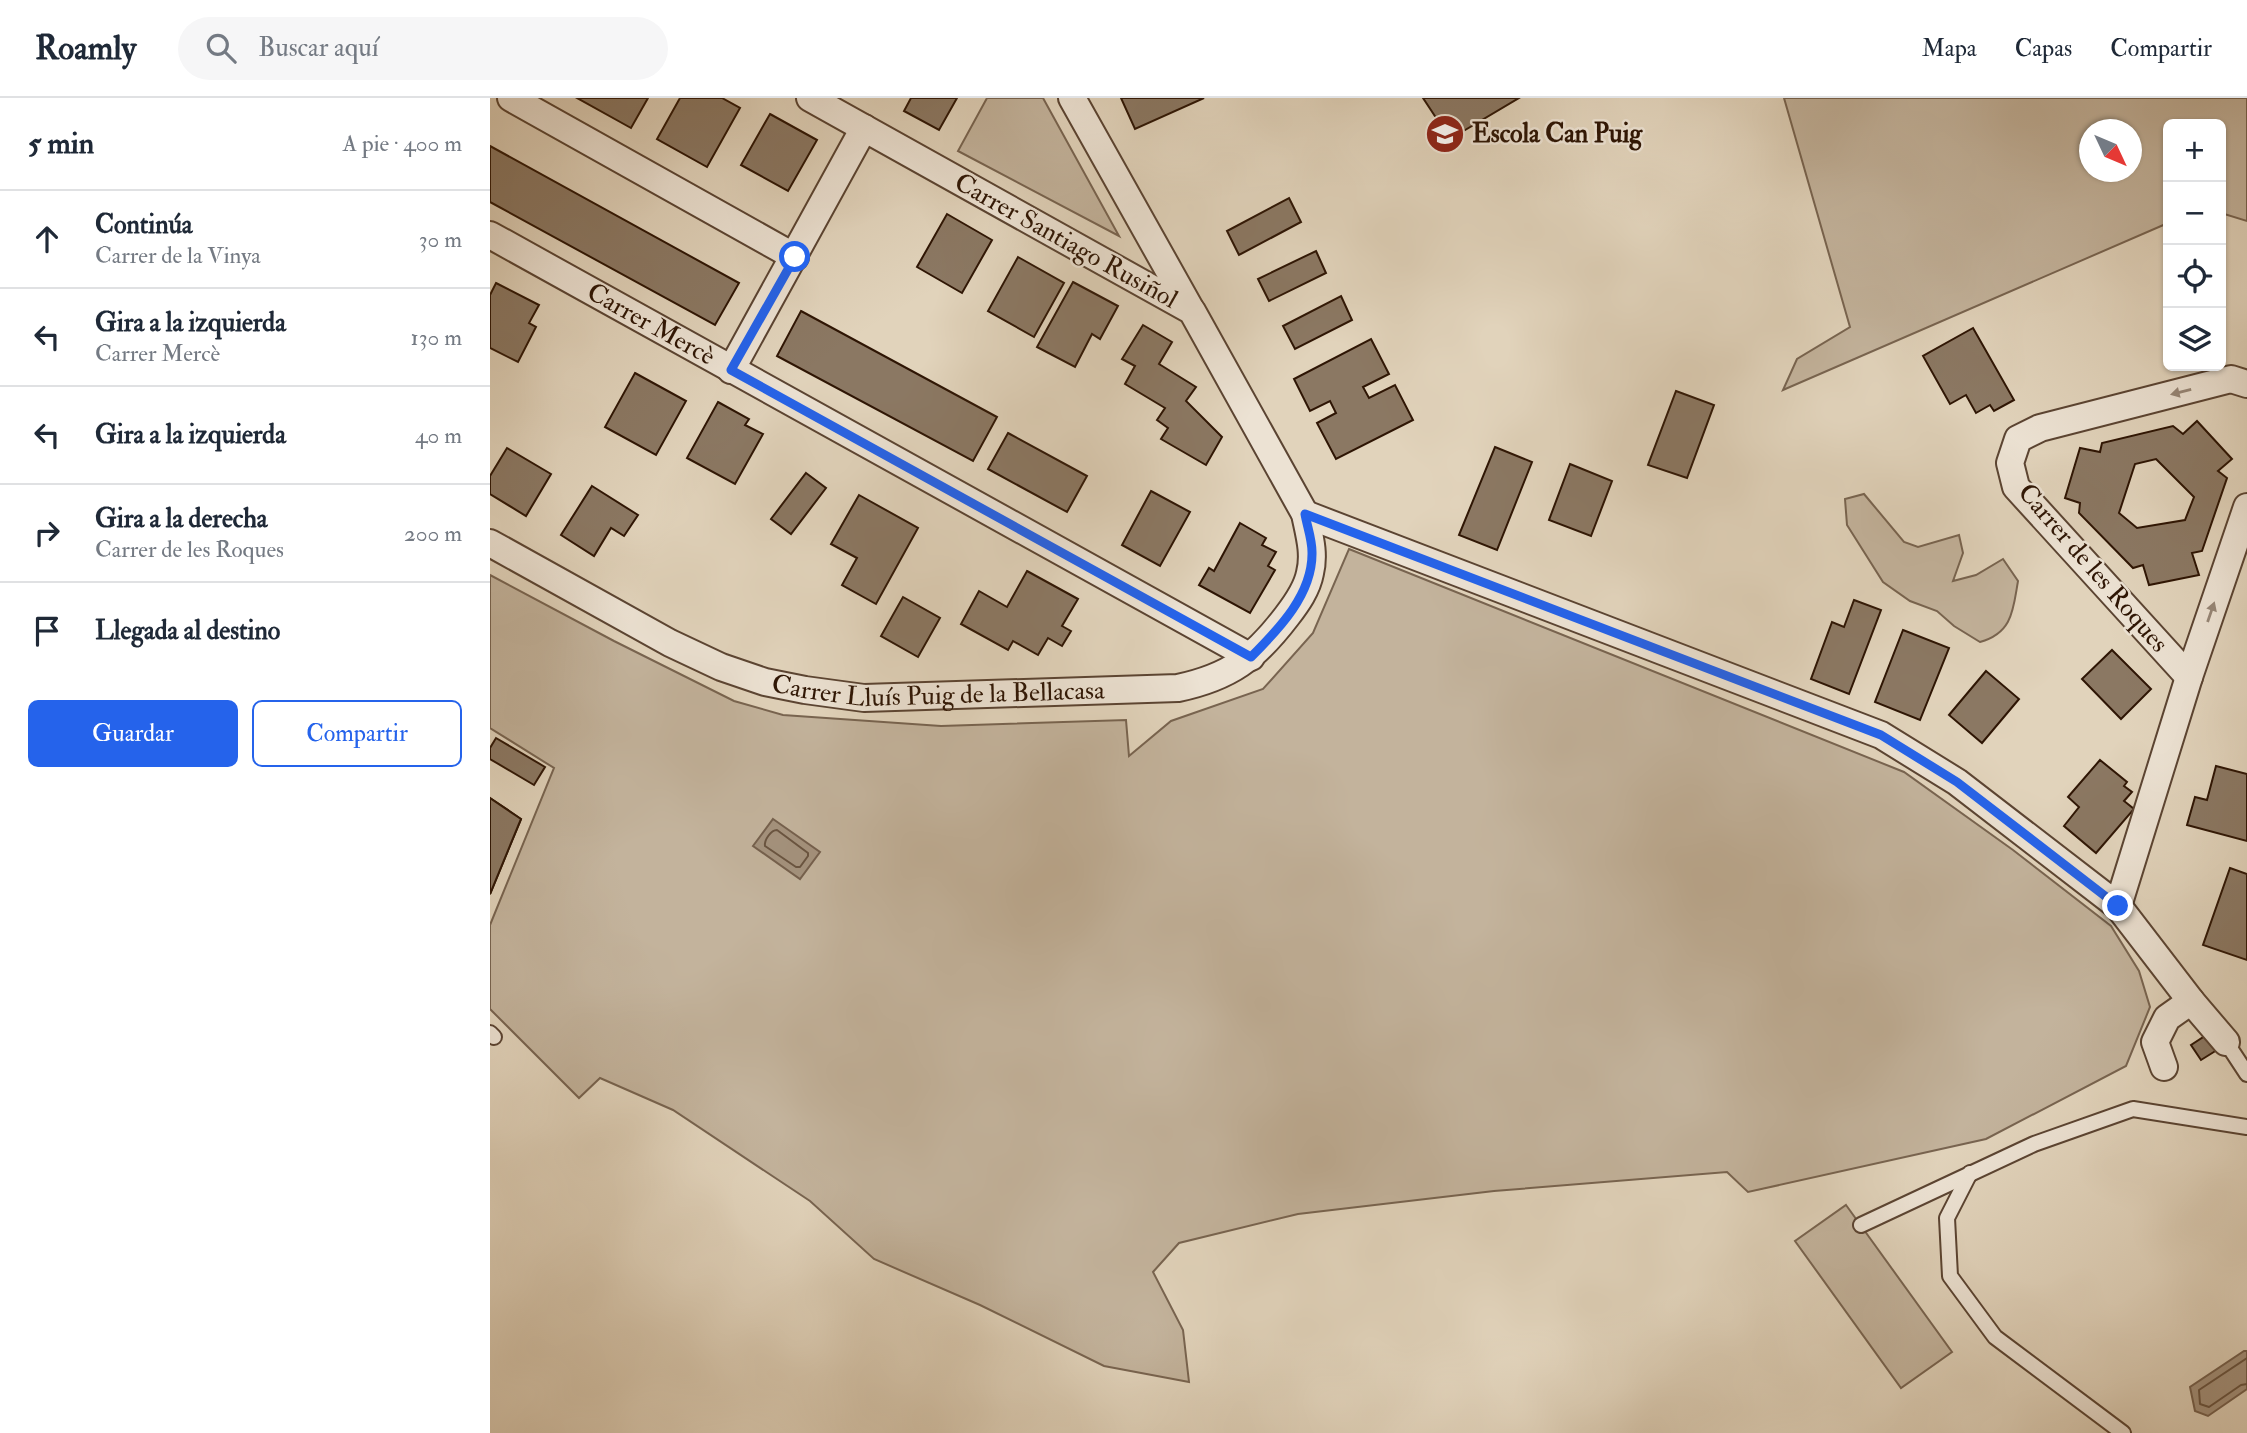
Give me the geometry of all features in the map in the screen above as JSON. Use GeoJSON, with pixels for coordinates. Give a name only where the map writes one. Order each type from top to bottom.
{"type":"FeatureCollection","features":[{"type":"Feature","properties":{"kind":"street"},"geometry":{"type":"LineString","coordinates":[[511,98],[795,257]]}},
{"type":"Feature","properties":{"kind":"street","name":"Carrer Santiago Rusiñol"},"geometry":{"type":"LineString","coordinates":[[810,98],[1192,311],[1305,514]]}},
{"type":"Feature","properties":{"kind":"street"},"geometry":{"type":"LineString","coordinates":[[1072,98],[1192,311]]}},
{"type":"Feature","properties":{"kind":"street"},"geometry":{"type":"LineString","coordinates":[[731,370],[864,128]]}},
{"type":"Feature","properties":{"kind":"street","name":"Carrer Mercè"},"geometry":{"type":"LineString","coordinates":[[490,235],[1251,657]]}},
{"type":"Feature","properties":{"kind":"street","name":"Carrer de les Roques"},"geometry":{"type":"LineString","coordinates":[[2189,677],[2016,487],[2010,463],[2018,439],[2040,428],[2231,379],[2247,384]]}},
{"type":"Feature","properties":{"kind":"street","name":"Carrer de les Roques"},"geometry":{"type":"LineString","coordinates":[[2118,906],[2189,677],[2247,507]]}},
{"type":"Feature","properties":{"kind":"street"},"geometry":{"type":"LineString","coordinates":[[1305,514],[1881,735],[1957,782],[2118,906],[2226,1042]]}},
{"type":"Feature","properties":{"kind":"street","name":"Carrer Lluís Puig de la Bellacasa"},"geometry":{"type":"LineString","coordinates":[[490,543],[670,643],[721,667],[765,682],[864,698],[1178,688],[1227,673],[1251,657],[1271,638],[1302,595],[1310,574],[1312,550],[1305,514]]}},
{"type":"Feature","properties":{"kind":"street"},"geometry":{"type":"LineString","coordinates":[[2164,1067],[2155,1042],[2167,1018],[2191,1001]]}},
{"type":"Feature","properties":{"kind":"lane"},"geometry":{"type":"LineString","coordinates":[[2226,1042],[2247,1074]]}},
{"type":"Feature","properties":{"kind":"lane"},"geometry":{"type":"LineString","coordinates":[[1861,1225],[2034,1144],[2133,1109],[2247,1127]]}},
{"type":"Feature","properties":{"kind":"lane"},"geometry":{"type":"LineString","coordinates":[[1970,1173],[1947,1218],[1950,1276],[1995,1337],[2123,1433]]}},
{"type":"Feature","properties":{"kind":"shaded area"},"geometry":{"type":"Polygon","coordinates":[[[987,98],[1043,98],[1119,236],[958,151],[987,98]]]}},
{"type":"Feature","properties":{"kind":"shaded area"},"geometry":{"type":"Polygon","coordinates":[[[1784,98],[2247,98],[2247,221],[2226,215],[2226,119],[2163,119],[2163,225],[1783,390],[1797,359],[1850,327],[1784,98]]]}},
{"type":"Feature","properties":{"kind":"shaded area"},"geometry":{"type":"Polygon","coordinates":[[[1864,494],[1904,542],[1918,547],[1959,535],[1963,553],[1953,581],[1976,575],[2003,559],[2018,581],[2010,619],[1999,633],[1980,642],[1954,626],[1937,611],[1910,601],[1883,582],[1847,525],[1845,499],[1864,494]]]}},
{"type":"Feature","properties":{"kind":"shaded area"},"geometry":{"type":"Polygon","coordinates":[[[1349,549],[1904,772],[2013,850],[2111,926],[2139,971],[2150,1007],[2126,1066],[1986,1139],[1748,1192],[1727,1172],[1494,1191],[1298,1214],[1179,1243],[1153,1272],[1183,1330],[1189,1382],[1104,1366],[980,1305],[874,1259],[810,1201],[673,1110],[600,1078],[579,1098],[490,1009],[490,925],[554,768],[490,728],[490,575],[734,701],[783,715],[941,726],[1126,720],[1129,756],[1171,721],[1263,689],[1313,633],[1349,549]]]}},
{"type":"Feature","properties":{"kind":"shaded area"},"geometry":{"type":"Polygon","coordinates":[[[1846,1205],[1952,1352],[1901,1388],[1795,1241],[1846,1205]]]}},
{"type":"Feature","properties":{"kind":"water"},"geometry":{"type":"Polygon","coordinates":[[[773,819],[820,852],[800,879],[753,846],[773,819]]]}},
{"type":"Feature","properties":{"kind":"water"},"geometry":{"type":"Polygon","coordinates":[[[2247,1351],[2247,1389],[2208,1416],[2195,1411],[2190,1387],[2247,1351]]]}},
{"type":"Feature","properties":{"kind":"building"},"geometry":{"type":"Polygon","coordinates":[[[577,98],[648,98],[631,128],[577,98]]]}},
{"type":"Feature","properties":{"kind":"building"},"geometry":{"type":"Polygon","coordinates":[[[680,98],[722,98],[740,108],[707,167],[657,139],[680,98]]]}},
{"type":"Feature","properties":{"kind":"building"},"geometry":{"type":"Polygon","coordinates":[[[911,98],[957,98],[939,130],[904,111],[911,98]]]}},
{"type":"Feature","properties":{"kind":"building"},"geometry":{"type":"Polygon","coordinates":[[[1121,98],[1204,98],[1135,129],[1121,98]]]}},
{"type":"Feature","properties":{"kind":"building"},"geometry":{"type":"Polygon","coordinates":[[[1423,98],[1519,98],[1450,139],[1423,98]]]}},
{"type":"Feature","properties":{"kind":"building"},"geometry":{"type":"Polygon","coordinates":[[[770,114],[817,140],[788,191],[741,165],[770,114]]]}},
{"type":"Feature","properties":{"kind":"building"},"geometry":{"type":"Polygon","coordinates":[[[490,146],[739,283],[715,325],[490,202],[490,146]]]}},
{"type":"Feature","properties":{"kind":"building"},"geometry":{"type":"Polygon","coordinates":[[[1289,198],[1301,222],[1239,255],[1227,231],[1289,198]]]}},
{"type":"Feature","properties":{"kind":"building"},"geometry":{"type":"Polygon","coordinates":[[[947,214],[992,240],[962,293],[917,267],[947,214]]]}},
{"type":"Feature","properties":{"kind":"building"},"geometry":{"type":"Polygon","coordinates":[[[1316,251],[1326,273],[1269,301],[1258,279],[1316,251]]]}},
{"type":"Feature","properties":{"kind":"building"},"geometry":{"type":"Polygon","coordinates":[[[1018,257],[1064,283],[1034,337],[988,311],[1018,257]]]}},
{"type":"Feature","properties":{"kind":"building"},"geometry":{"type":"Polygon","coordinates":[[[1073,282],[1118,306],[1100,339],[1092,334],[1075,367],[1037,347],[1073,282]]]}},
{"type":"Feature","properties":{"kind":"building"},"geometry":{"type":"Polygon","coordinates":[[[496,283],[539,305],[529,323],[536,327],[518,362],[490,348],[490,295],[496,283]]]}},
{"type":"Feature","properties":{"kind":"building"},"geometry":{"type":"Polygon","coordinates":[[[1341,296],[1352,320],[1295,349],[1283,326],[1341,296]]]}},
{"type":"Feature","properties":{"kind":"building"},"geometry":{"type":"Polygon","coordinates":[[[801,311],[997,417],[973,461],[777,356],[801,311]]]}},
{"type":"Feature","properties":{"kind":"building"},"geometry":{"type":"Polygon","coordinates":[[[1143,325],[1172,342],[1159,364],[1196,387],[1186,401],[1222,437],[1206,465],[1161,439],[1168,428],[1157,420],[1165,408],[1125,384],[1135,366],[1122,359],[1143,325]]]}},
{"type":"Feature","properties":{"kind":"building"},"geometry":{"type":"Polygon","coordinates":[[[1973,328],[2014,400],[1994,411],[1990,405],[1976,413],[1966,395],[1950,404],[1923,356],[1973,328]]]}},
{"type":"Feature","properties":{"kind":"building"},"geometry":{"type":"Polygon","coordinates":[[[1371,339],[1389,374],[1363,387],[1369,398],[1395,385],[1413,420],[1336,459],[1317,423],[1336,413],[1330,401],[1310,411],[1294,379],[1371,339]]]}},
{"type":"Feature","properties":{"kind":"building"},"geometry":{"type":"Polygon","coordinates":[[[635,373],[686,401],[656,455],[605,427],[635,373]]]}},
{"type":"Feature","properties":{"kind":"building"},"geometry":{"type":"Polygon","coordinates":[[[1676,391],[1714,405],[1687,478],[1648,465],[1676,391]]]}},
{"type":"Feature","properties":{"kind":"building"},"geometry":{"type":"Polygon","coordinates":[[[718,402],[749,419],[745,425],[763,434],[735,484],[687,458],[718,402]]]}},
{"type":"Feature","properties":{"kind":"building"},"geometry":{"type":"Polygon","coordinates":[[[2197,421],[2232,459],[2218,471],[2227,478],[2202,551],[2192,553],[2199,575],[2149,585],[2143,565],[2133,568],[2079,513],[2080,503],[2065,498],[2080,448],[2100,452],[2102,443],[2173,426],[2183,434],[2197,421]],[[2156,459],[2135,464],[2119,513],[2137,528],[2185,520],[2194,497],[2156,459]]]}},
{"type":"Feature","properties":{"kind":"building"},"geometry":{"type":"Polygon","coordinates":[[[1008,433],[1087,476],[1067,512],[988,469],[1008,433]]]}},
{"type":"Feature","properties":{"kind":"building"},"geometry":{"type":"Polygon","coordinates":[[[1495,447],[1532,462],[1497,550],[1459,535],[1495,447]]]}},
{"type":"Feature","properties":{"kind":"building"},"geometry":{"type":"Polygon","coordinates":[[[507,448],[551,474],[526,516],[490,494],[490,476],[507,448]]]}},
{"type":"Feature","properties":{"kind":"building"},"geometry":{"type":"Polygon","coordinates":[[[1570,464],[1612,481],[1591,536],[1549,520],[1570,464]]]}},
{"type":"Feature","properties":{"kind":"building"},"geometry":{"type":"Polygon","coordinates":[[[806,473],[826,488],[791,534],[771,519],[806,473]]]}},
{"type":"Feature","properties":{"kind":"building"},"geometry":{"type":"Polygon","coordinates":[[[592,486],[638,515],[624,536],[611,528],[594,556],[561,535],[592,486]]]}},
{"type":"Feature","properties":{"kind":"building"},"geometry":{"type":"Polygon","coordinates":[[[1151,491],[1190,512],[1160,566],[1122,545],[1151,491]]]}},
{"type":"Feature","properties":{"kind":"building"},"geometry":{"type":"Polygon","coordinates":[[[859,495],[918,528],[876,604],[842,585],[857,558],[831,544],[859,495]]]}},
{"type":"Feature","properties":{"kind":"building"},"geometry":{"type":"Polygon","coordinates":[[[1240,523],[1266,538],[1262,545],[1276,552],[1268,566],[1275,570],[1250,613],[1199,585],[1209,568],[1214,571],[1240,523]]]}},
{"type":"Feature","properties":{"kind":"building"},"geometry":{"type":"Polygon","coordinates":[[[1027,571],[1078,599],[1062,626],[1071,631],[1062,646],[1048,638],[1038,655],[1013,641],[1008,650],[961,624],[979,591],[1007,607],[1027,571]]]}},
{"type":"Feature","properties":{"kind":"building"},"geometry":{"type":"Polygon","coordinates":[[[903,597],[940,618],[918,657],[881,636],[903,597]]]}},
{"type":"Feature","properties":{"kind":"building"},"geometry":{"type":"Polygon","coordinates":[[[1854,600],[1881,610],[1849,694],[1811,679],[1832,622],[1844,627],[1854,600]]]}},
{"type":"Feature","properties":{"kind":"building"},"geometry":{"type":"Polygon","coordinates":[[[1903,630],[1949,648],[1920,720],[1875,702],[1903,630]]]}},
{"type":"Feature","properties":{"kind":"building"},"geometry":{"type":"Polygon","coordinates":[[[2112,650],[2151,689],[2121,719],[2082,679],[2112,650]]]}},
{"type":"Feature","properties":{"kind":"building"},"geometry":{"type":"Polygon","coordinates":[[[1986,671],[2019,699],[1982,743],[1949,715],[1986,671]]]}},
{"type":"Feature","properties":{"kind":"building"},"geometry":{"type":"Polygon","coordinates":[[[496,738],[545,767],[534,785],[490,759],[490,748],[496,738]]]}},
{"type":"Feature","properties":{"kind":"building"},"geometry":{"type":"Polygon","coordinates":[[[2100,760],[2127,782],[2124,786],[2132,792],[2124,801],[2134,809],[2096,853],[2064,826],[2079,807],[2068,797],[2100,760]]]}},
{"type":"Feature","properties":{"kind":"building"},"geometry":{"type":"Polygon","coordinates":[[[2216,766],[2247,774],[2247,841],[2187,825],[2195,797],[2207,800],[2216,766]]]}},
{"type":"Feature","properties":{"kind":"building"},"geometry":{"type":"Polygon","coordinates":[[[490,798],[521,819],[490,894],[490,798]]]}},
{"type":"Feature","properties":{"kind":"building"},"geometry":{"type":"Polygon","coordinates":[[[490,798],[521,819],[490,894],[490,798]]]}},
{"type":"Feature","properties":{"kind":"building"},"geometry":{"type":"Polygon","coordinates":[[[2230,868],[2247,874],[2247,960],[2203,945],[2230,868]]]}},
{"type":"Feature","properties":{"kind":"building"},"geometry":{"type":"Polygon","coordinates":[[[2208,1034],[2217,1050],[2201,1060],[2191,1045],[2208,1034]]]}},
{"type":"Feature","properties":{"kind":"place","name":"Escola Can Puig"},"geometry":{"type":"Point","coordinates":[1445,134]}},
{"type":"Feature","properties":{"kind":"route"},"geometry":{"type":"LineString","coordinates":[[795,257],[731,370],[1251,657],[1271,638],[1302,595],[1310,574],[1312,550],[1305,514],[1881,735],[1957,782],[2118,906]]}}]}
